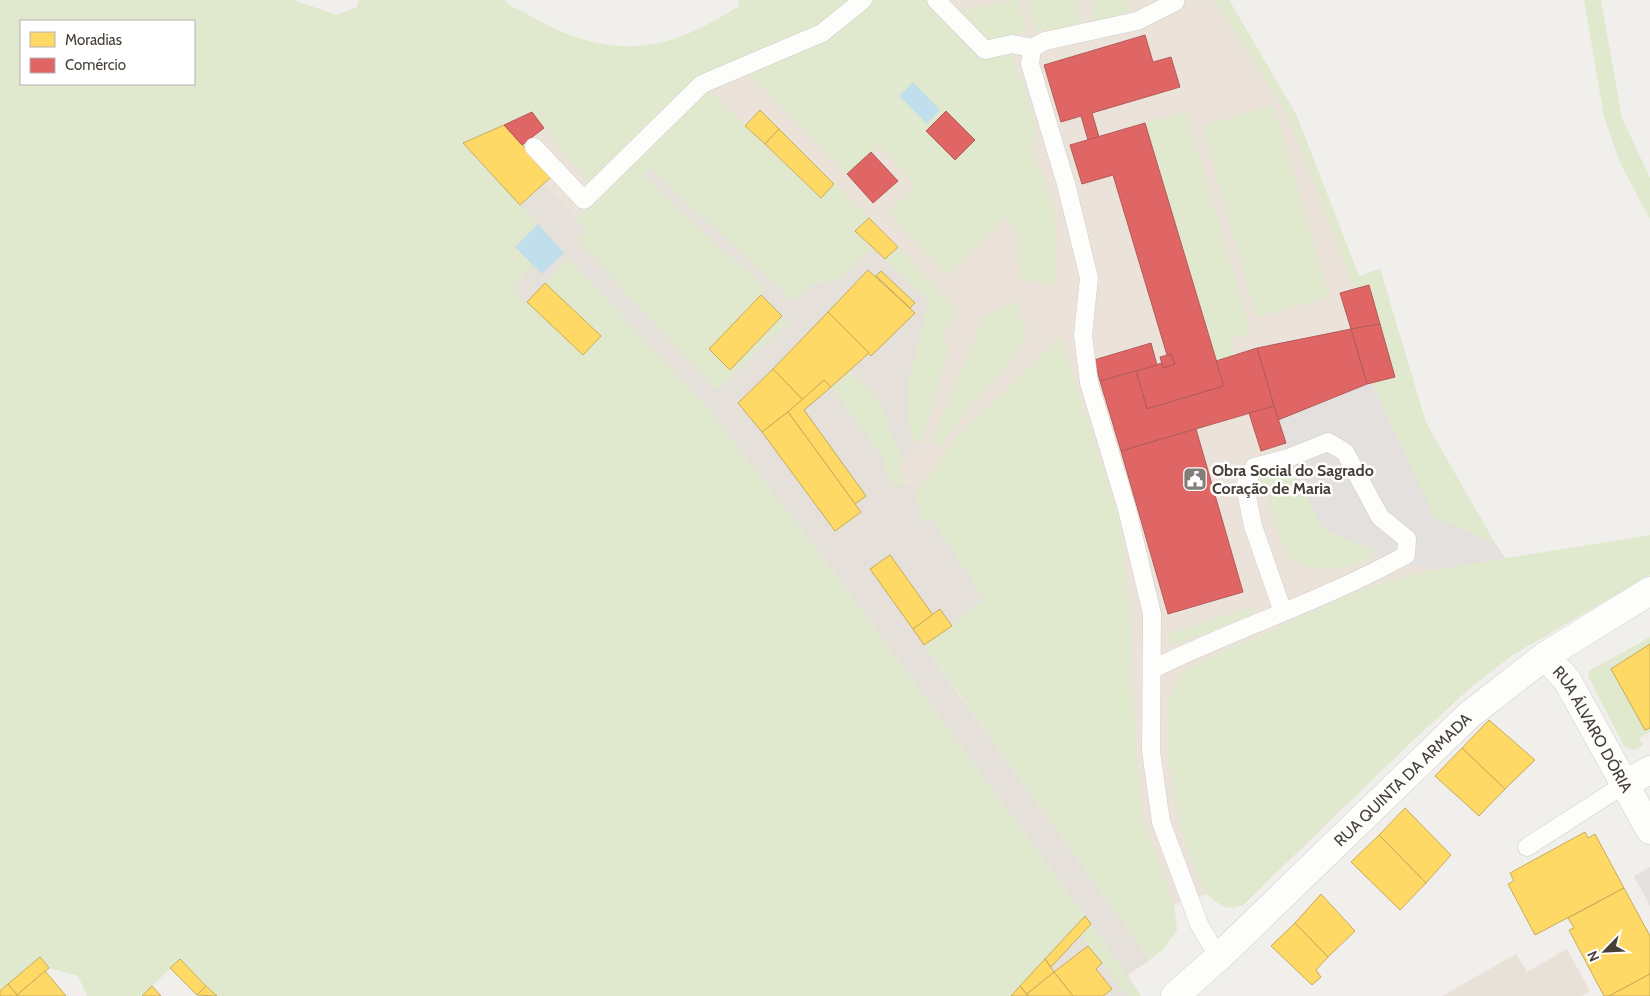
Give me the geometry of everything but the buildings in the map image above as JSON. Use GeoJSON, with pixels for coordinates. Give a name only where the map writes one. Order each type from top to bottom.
{"type":"FeatureCollection","features":[{"type":"Feature","properties":{"kind":"street","name":"RUA QUINTA DA ARMADA"},"geometry":{"type":"LineString","coordinates":[[1175,996],[1221,955],[1469,715],[1545,656],[1650,591]]}},
{"type":"Feature","properties":{"kind":"street","name":"RUA ÁLVARO DÓRIA"},"geometry":{"type":"LineString","coordinates":[[1545,656],[1567,680],[1650,830]]}},
{"type":"Feature","properties":{"kind":"street"},"geometry":{"type":"LineString","coordinates":[[1625,784],[1650,770]]}},
{"type":"Feature","properties":{"kind":"lane"},"geometry":{"type":"LineString","coordinates":[[534,146],[584,200],[702,84],[822,33],[863,0]]}},
{"type":"Feature","properties":{"kind":"lane"},"geometry":{"type":"LineString","coordinates":[[936,0],[985,50],[1012,44],[1032,48],[1045,41],[1137,21],[1175,2]]}},
{"type":"Feature","properties":{"kind":"lane"},"geometry":{"type":"LineString","coordinates":[[1032,48],[1030,64],[1066,184],[1089,278],[1083,335],[1090,383],[1127,509],[1152,614],[1151,751],[1161,822],[1199,924],[1210,943],[1221,955]]}},
{"type":"Feature","properties":{"kind":"lane"},"geometry":{"type":"LineString","coordinates":[[1153,668],[1283,612],[1380,570],[1406,555],[1407,539],[1380,517],[1345,452],[1328,442],[1288,458],[1254,467],[1245,486],[1253,526],[1283,612]]}},
{"type":"Feature","properties":{"kind":"lane"},"geometry":{"type":"LineString","coordinates":[[1527,847],[1625,784]]}},
{"type":"Feature","properties":{"kind":"shaded area","name":"Obra Social do Sagrado Coração de Maria"},"geometry":{"type":"Polygon","coordinates":[[[780,0],[1229,0],[1296,114],[1359,276],[1380,269],[1426,423],[1495,543],[1551,633],[1514,654],[1471,687],[1407,746],[1243,905],[1233,908],[1219,904],[1207,894],[1174,904],[1177,930],[1164,948],[1150,960],[924,645],[952,626],[1002,584],[930,476],[915,491],[904,482],[899,465],[921,445],[948,351],[939,311],[708,90],[576,219],[544,184],[520,205],[463,143],[780,0]]]}},
{"type":"Feature","properties":{"kind":"shaded area"},"geometry":{"type":"Polygon","coordinates":[[[708,90],[939,311],[921,445],[899,465],[930,476],[1003,584],[924,646],[1150,960],[1128,975],[1141,996],[1011,996],[1085,916],[816,548],[476,384],[520,205],[544,184],[708,90]]]}},
{"type":"Feature","properties":{"kind":"shaded area"},"geometry":{"type":"Polygon","coordinates":[[[1372,383],[1434,517],[1495,543],[1505,558],[1433,570],[1375,556],[1374,549],[1340,537],[1325,529],[1315,514],[1294,468],[1278,420],[1372,383]]]}},
{"type":"Feature","properties":{"kind":"shaded area"},"geometry":{"type":"Polygon","coordinates":[[[1650,867],[1650,906],[1634,876],[1650,867]]]}},
{"type":"Feature","properties":{"kind":"shaded area"},"geometry":{"type":"Polygon","coordinates":[[[1567,949],[1590,991],[1581,996],[1442,996],[1516,954],[1527,972],[1567,949]]]}},
{"type":"Feature","properties":{"kind":"green space"},"geometry":{"type":"Polygon","coordinates":[[[0,0],[293,0],[337,15],[357,7],[359,0],[505,0],[509,5],[570,35],[602,44],[623,46],[663,42],[682,36],[720,18],[739,6],[738,0],[851,0],[821,26],[702,76],[590,186],[532,112],[463,144],[538,224],[515,247],[533,265],[513,290],[583,354],[601,336],[545,283],[568,258],[707,407],[816,548],[1085,916],[1011,996],[217,996],[180,959],[142,996],[87,996],[78,976],[49,968],[40,957],[0,991],[0,0]]]}},
{"type":"Feature","properties":{"kind":"green space"},"geometry":{"type":"Polygon","coordinates":[[[872,0],[926,0],[983,59],[1011,52],[1037,125],[1032,151],[1054,204],[1055,286],[1021,279],[1016,232],[1005,219],[948,276],[888,213],[916,185],[880,146],[847,174],[748,73],[826,40],[872,0]]]}},
{"type":"Feature","properties":{"kind":"green space"},"geometry":{"type":"Polygon","coordinates":[[[1018,0],[1027,31],[993,41],[986,40],[980,36],[956,11],[1018,0]]]}},
{"type":"Feature","properties":{"kind":"green space"},"geometry":{"type":"Polygon","coordinates":[[[1026,0],[1076,0],[1082,25],[1057,30],[1034,30],[1026,0]]]}},
{"type":"Feature","properties":{"kind":"green space"},"geometry":{"type":"Polygon","coordinates":[[[1090,0],[1127,0],[1130,11],[1095,21],[1090,0]]]}},
{"type":"Feature","properties":{"kind":"green space"},"geometry":{"type":"Polygon","coordinates":[[[1215,0],[1229,0],[1296,114],[1359,276],[1380,269],[1426,423],[1495,543],[1434,517],[1372,383],[1395,376],[1369,286],[1355,289],[1287,114],[1215,0]]]}},
{"type":"Feature","properties":{"kind":"green space"},"geometry":{"type":"Polygon","coordinates":[[[1584,0],[1601,0],[1622,118],[1650,178],[1650,219],[1621,165],[1604,117],[1584,0]]]}},
{"type":"Feature","properties":{"kind":"green space"},"geometry":{"type":"Polygon","coordinates":[[[708,90],[820,198],[834,184],[869,218],[856,231],[873,248],[837,281],[814,284],[793,301],[650,168],[643,177],[766,289],[709,349],[730,369],[782,316],[790,321],[716,390],[577,240],[586,231],[576,219],[708,90]]]}},
{"type":"Feature","properties":{"kind":"green space"},"geometry":{"type":"Polygon","coordinates":[[[1274,105],[1329,296],[1257,317],[1202,126],[1274,105]]]}},
{"type":"Feature","properties":{"kind":"green space"},"geometry":{"type":"Polygon","coordinates":[[[1186,112],[1251,333],[1231,339],[1234,355],[1216,361],[1145,123],[1186,112]]]}},
{"type":"Feature","properties":{"kind":"green space"},"geometry":{"type":"Polygon","coordinates":[[[898,247],[957,309],[944,335],[948,351],[921,445],[911,438],[907,389],[929,301],[885,259],[898,247]]]}},
{"type":"Feature","properties":{"kind":"green space"},"geometry":{"type":"Polygon","coordinates":[[[1017,302],[1027,337],[1012,361],[966,410],[939,448],[932,440],[984,317],[1017,302]]]}},
{"type":"Feature","properties":{"kind":"green space"},"geometry":{"type":"Polygon","coordinates":[[[1061,337],[1119,518],[1131,611],[1134,715],[1142,816],[1174,904],[1177,930],[1164,948],[1150,960],[924,645],[984,599],[931,518],[922,521],[915,491],[930,476],[957,436],[1061,337]]]}},
{"type":"Feature","properties":{"kind":"green space"},"geometry":{"type":"Polygon","coordinates":[[[849,370],[878,397],[903,462],[899,465],[904,482],[897,487],[888,478],[882,456],[831,387],[849,370]]]}},
{"type":"Feature","properties":{"kind":"green space"},"geometry":{"type":"Polygon","coordinates":[[[1294,468],[1315,514],[1340,537],[1374,549],[1375,556],[1353,565],[1328,569],[1305,566],[1285,554],[1260,479],[1294,468]]]}},
{"type":"Feature","properties":{"kind":"green space"},"geometry":{"type":"Polygon","coordinates":[[[1650,535],[1650,575],[1514,654],[1471,687],[1407,746],[1243,905],[1224,906],[1218,903],[1206,890],[1195,869],[1185,842],[1172,781],[1168,751],[1168,707],[1174,687],[1184,669],[1368,587],[1433,570],[1650,535]]]}},
{"type":"Feature","properties":{"kind":"green space"},"geometry":{"type":"Polygon","coordinates":[[[1250,608],[1255,610],[1252,614],[1188,640],[1171,644],[1168,636],[1183,628],[1250,608]]]}},
{"type":"Feature","properties":{"kind":"green space"},"geometry":{"type":"Polygon","coordinates":[[[1650,637],[1650,644],[1611,669],[1645,730],[1650,728],[1650,732],[1639,738],[1643,745],[1635,750],[1626,748],[1622,742],[1588,676],[1589,671],[1650,637]]]}},
{"type":"Feature","properties":{"kind":"green space"},"geometry":{"type":"Polygon","coordinates":[[[1091,924],[1141,996],[1127,996],[1080,935],[1091,924]]]}},
{"type":"Feature","properties":{"kind":"water"},"geometry":{"type":"Polygon","coordinates":[[[913,82],[940,110],[927,124],[899,96],[913,82]]]}},
{"type":"Feature","properties":{"kind":"water"},"geometry":{"type":"Polygon","coordinates":[[[538,224],[564,253],[542,274],[515,247],[538,224]]]}},
{"type":"Feature","properties":{"kind":"place","name":"Obra Social do Sagrado Coração de Maria"},"geometry":{"type":"Point","coordinates":[1195,479]}}]}
